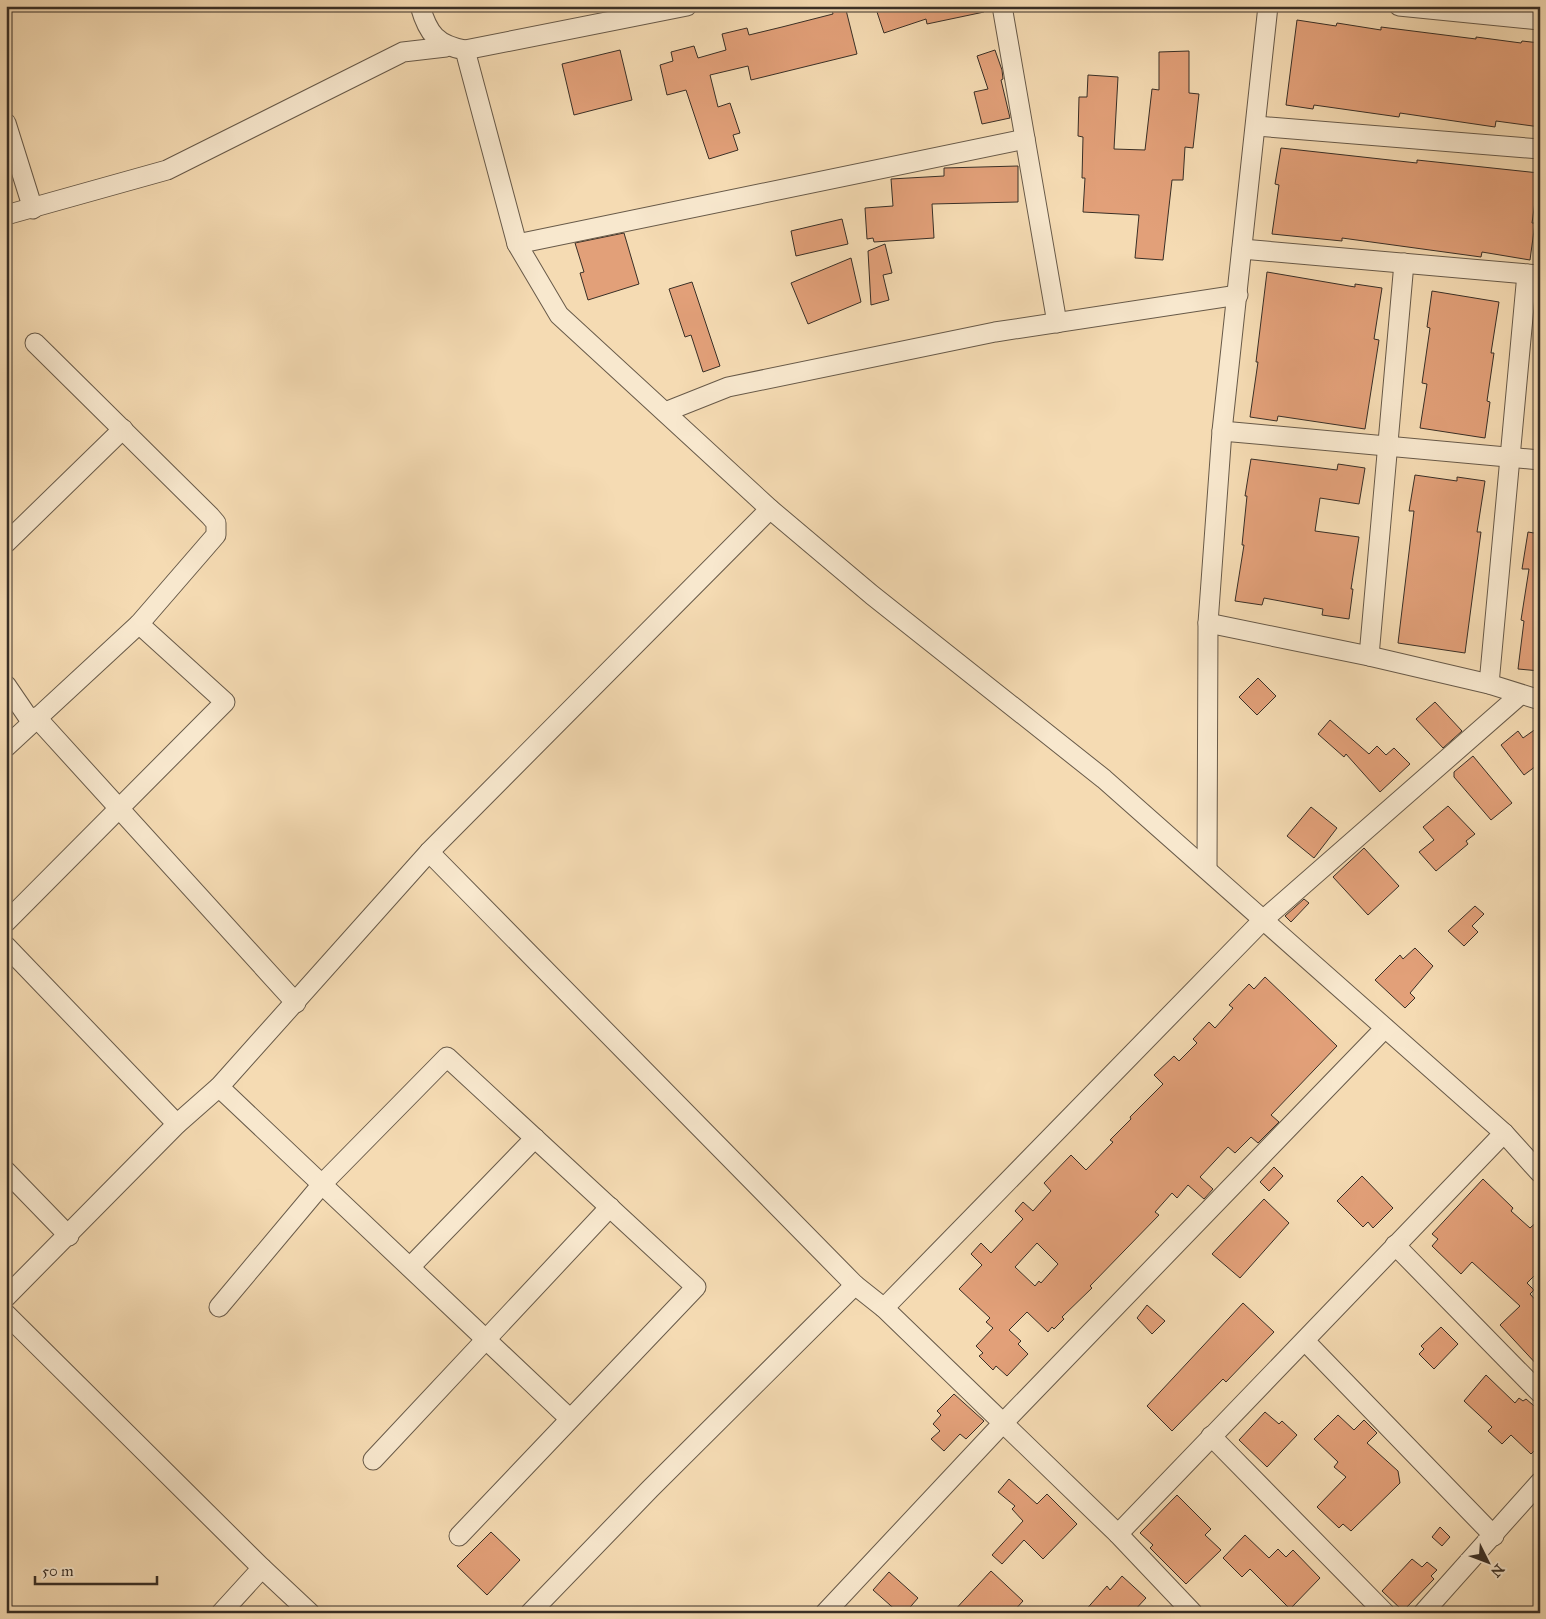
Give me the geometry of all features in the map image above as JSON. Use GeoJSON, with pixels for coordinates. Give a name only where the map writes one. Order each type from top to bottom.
{"type":"FeatureCollection","features":[{"type":"Feature","properties":{"kind":"street"},"geometry":{"type":"LineString","coordinates":[[420,6],[426,26],[446,47]]}},
{"type":"Feature","properties":{"kind":"street"},"geometry":{"type":"LineString","coordinates":[[6,215],[168,170],[403,52],[446,47],[466,50],[687,6]]}},
{"type":"Feature","properties":{"kind":"street"},"geometry":{"type":"LineString","coordinates":[[1002,6],[1057,323]]}},
{"type":"Feature","properties":{"kind":"street"},"geometry":{"type":"LineString","coordinates":[[1207,869],[1208,623],[1222,431],[1268,6]]}},
{"type":"Feature","properties":{"kind":"street"},"geometry":{"type":"LineString","coordinates":[[1399,6],[1540,20]]}},
{"type":"Feature","properties":{"kind":"street"},"geometry":{"type":"LineString","coordinates":[[403,52],[426,26]]}},
{"type":"Feature","properties":{"kind":"street"},"geometry":{"type":"LineString","coordinates":[[466,50],[518,244],[559,314],[770,509],[872,595],[1104,779],[1207,869],[1504,1132],[1540,1174]]}},
{"type":"Feature","properties":{"kind":"street"},"geometry":{"type":"LineString","coordinates":[[6,123],[33,209]]}},
{"type":"Feature","properties":{"kind":"street"},"geometry":{"type":"LineString","coordinates":[[1256,126],[1540,149]]}},
{"type":"Feature","properties":{"kind":"street"},"geometry":{"type":"LineString","coordinates":[[518,244],[1025,139]]}},
{"type":"Feature","properties":{"kind":"street"},"geometry":{"type":"LineString","coordinates":[[1242,249],[1533,274],[1510,458],[1489,684]]}},
{"type":"Feature","properties":{"kind":"street"},"geometry":{"type":"LineString","coordinates":[[1369,656],[1404,263]]}},
{"type":"Feature","properties":{"kind":"street"},"geometry":{"type":"LineString","coordinates":[[666,412],[728,387],[995,332],[1238,295]]}},
{"type":"Feature","properties":{"kind":"street"},"geometry":{"type":"LineString","coordinates":[[6,747],[139,624],[216,536],[216,523],[35,343]]}},
{"type":"Feature","properties":{"kind":"street"},"geometry":{"type":"LineString","coordinates":[[6,544],[123,429]]}},
{"type":"Feature","properties":{"kind":"street"},"geometry":{"type":"LineString","coordinates":[[1222,431],[1540,460]]}},
{"type":"Feature","properties":{"kind":"street"},"geometry":{"type":"LineString","coordinates":[[6,1297],[69,1236],[177,1124],[219,1087],[430,852],[770,509]]}},
{"type":"Feature","properties":{"kind":"street"},"geometry":{"type":"LineString","coordinates":[[1208,623],[1369,656],[1489,684],[1540,700]]}},
{"type":"Feature","properties":{"kind":"street"},"geometry":{"type":"LineString","coordinates":[[6,922],[225,702],[139,624]]}},
{"type":"Feature","properties":{"kind":"street"},"geometry":{"type":"LineString","coordinates":[[6,685],[34,720],[120,807],[296,1003]]}},
{"type":"Feature","properties":{"kind":"street"},"geometry":{"type":"LineString","coordinates":[[884,1308],[1263,920],[1520,695]]}},
{"type":"Feature","properties":{"kind":"street"},"geometry":{"type":"LineString","coordinates":[[430,852],[854,1285],[884,1308],[1118,1534],[1192,1613]]}},
{"type":"Feature","properties":{"kind":"street"},"geometry":{"type":"LineString","coordinates":[[6,946],[177,1124]]}},
{"type":"Feature","properties":{"kind":"street"},"geometry":{"type":"LineString","coordinates":[[825,1613],[1003,1423],[1385,1028]]}},
{"type":"Feature","properties":{"kind":"street"},"geometry":{"type":"LineString","coordinates":[[219,1307],[323,1183],[447,1057],[696,1287],[459,1536]]}},
{"type":"Feature","properties":{"kind":"street"},"geometry":{"type":"LineString","coordinates":[[219,1087],[323,1183],[570,1418]]}},
{"type":"Feature","properties":{"kind":"street"},"geometry":{"type":"LineString","coordinates":[[1118,1534],[1504,1132]]}},
{"type":"Feature","properties":{"kind":"street"},"geometry":{"type":"LineString","coordinates":[[410,1267],[535,1138]]}},
{"type":"Feature","properties":{"kind":"street"},"geometry":{"type":"LineString","coordinates":[[6,1171],[69,1236]]}},
{"type":"Feature","properties":{"kind":"street"},"geometry":{"type":"LineString","coordinates":[[373,1460],[610,1207]]}},
{"type":"Feature","properties":{"kind":"street"},"geometry":{"type":"LineString","coordinates":[[1396,1245],[1540,1393]]}},
{"type":"Feature","properties":{"kind":"street"},"geometry":{"type":"LineString","coordinates":[[530,1613],[650,1489],[854,1285]]}},
{"type":"Feature","properties":{"kind":"street"},"geometry":{"type":"LineString","coordinates":[[6,1314],[262,1568],[310,1613]]}},
{"type":"Feature","properties":{"kind":"street"},"geometry":{"type":"LineString","coordinates":[[1305,1341],[1494,1536]]}},
{"type":"Feature","properties":{"kind":"street"},"geometry":{"type":"LineString","coordinates":[[1211,1436],[1385,1613]]}},
{"type":"Feature","properties":{"kind":"street"},"geometry":{"type":"LineString","coordinates":[[1423,1613],[1494,1536],[1540,1482]]}},
{"type":"Feature","properties":{"kind":"street"},"geometry":{"type":"LineString","coordinates":[[221,1613],[262,1568]]}},
{"type":"Feature","properties":{"kind":"building"},"geometry":{"type":"Polygon","coordinates":[[[831,6],[845,6],[857,54],[751,80],[748,66],[710,75],[718,107],[730,103],[740,133],[733,135],[738,150],[709,159],[686,90],[667,95],[660,65],[673,61],[671,52],[694,46],[698,58],[726,50],[722,34],[747,28],[749,35],[833,14],[831,6]]]}},
{"type":"Feature","properties":{"kind":"building"},"geometry":{"type":"Polygon","coordinates":[[[875,6],[983,6],[984,12],[927,24],[926,19],[884,33],[875,6]]]}},
{"type":"Feature","properties":{"kind":"building"},"geometry":{"type":"Polygon","coordinates":[[[1297,20],[1336,26],[1337,23],[1381,30],[1381,27],[1476,39],[1476,37],[1521,43],[1522,41],[1540,43],[1540,127],[1496,121],[1495,127],[1400,113],[1399,117],[1314,105],[1313,109],[1286,105],[1297,20]]]}},
{"type":"Feature","properties":{"kind":"building"},"geometry":{"type":"Polygon","coordinates":[[[620,50],[632,100],[574,115],[562,64],[620,50]]]}},
{"type":"Feature","properties":{"kind":"building"},"geometry":{"type":"Polygon","coordinates":[[[995,50],[1002,70],[1003,79],[1001,80],[1010,118],[982,124],[974,92],[988,89],[977,56],[995,50]]]}},
{"type":"Feature","properties":{"kind":"building"},"geometry":{"type":"Polygon","coordinates":[[[1189,51],[1189,93],[1199,94],[1193,148],[1185,147],[1183,180],[1172,180],[1163,260],[1135,258],[1139,215],[1083,212],[1085,178],[1082,178],[1083,137],[1078,136],[1079,97],[1087,97],[1088,75],[1118,77],[1114,149],[1145,150],[1152,89],[1159,90],[1159,52],[1189,51]]]}},
{"type":"Feature","properties":{"kind":"building"},"geometry":{"type":"Polygon","coordinates":[[[1281,148],[1417,163],[1417,160],[1539,173],[1532,223],[1535,223],[1530,260],[1482,252],[1481,257],[1342,238],[1342,241],[1272,234],[1279,185],[1275,184],[1281,148]]]}},
{"type":"Feature","properties":{"kind":"building"},"geometry":{"type":"Polygon","coordinates":[[[1018,166],[1018,202],[932,204],[934,238],[874,242],[873,238],[867,239],[865,208],[893,206],[891,179],[944,176],[944,168],[1018,166]]]}},
{"type":"Feature","properties":{"kind":"building"},"geometry":{"type":"Polygon","coordinates":[[[842,219],[848,244],[796,256],[791,231],[842,219]]]}},
{"type":"Feature","properties":{"kind":"building"},"geometry":{"type":"Polygon","coordinates":[[[624,233],[639,284],[588,300],[580,273],[584,272],[575,243],[624,233]]]}},
{"type":"Feature","properties":{"kind":"building"},"geometry":{"type":"Polygon","coordinates":[[[885,244],[892,273],[883,275],[889,300],[871,305],[868,251],[885,244]]]}},
{"type":"Feature","properties":{"kind":"building"},"geometry":{"type":"Polygon","coordinates":[[[851,258],[861,302],[808,324],[791,283],[851,258]]]}},
{"type":"Feature","properties":{"kind":"building"},"geometry":{"type":"Polygon","coordinates":[[[1267,272],[1355,287],[1355,284],[1382,288],[1374,339],[1379,340],[1365,429],[1278,416],[1277,421],[1250,417],[1258,362],[1256,362],[1267,272]]]}},
{"type":"Feature","properties":{"kind":"building"},"geometry":{"type":"Polygon","coordinates":[[[692,282],[720,366],[703,372],[691,335],[685,337],[669,289],[692,282]]]}},
{"type":"Feature","properties":{"kind":"building"},"geometry":{"type":"Polygon","coordinates":[[[1432,291],[1499,302],[1491,353],[1494,353],[1487,401],[1490,402],[1485,438],[1420,428],[1427,384],[1422,383],[1430,328],[1427,327],[1432,291]]]}},
{"type":"Feature","properties":{"kind":"building"},"geometry":{"type":"Polygon","coordinates":[[[1251,459],[1337,470],[1338,464],[1365,468],[1359,504],[1320,498],[1315,531],[1359,537],[1351,589],[1353,589],[1349,619],[1322,615],[1323,609],[1264,598],[1262,605],[1235,601],[1244,545],[1242,545],[1247,496],[1245,496],[1251,459]]]}},
{"type":"Feature","properties":{"kind":"building"},"geometry":{"type":"Polygon","coordinates":[[[1415,475],[1457,481],[1457,477],[1485,481],[1477,532],[1481,532],[1465,653],[1398,643],[1414,511],[1409,511],[1415,475]]]}},
{"type":"Feature","properties":{"kind":"building"},"geometry":{"type":"Polygon","coordinates":[[[1528,532],[1540,534],[1540,671],[1518,669],[1524,621],[1521,620],[1529,569],[1522,569],[1528,532]]]}},
{"type":"Feature","properties":{"kind":"building"},"geometry":{"type":"Polygon","coordinates":[[[1258,678],[1276,696],[1257,715],[1239,697],[1258,678]]]}},
{"type":"Feature","properties":{"kind":"building"},"geometry":{"type":"Polygon","coordinates":[[[1435,702],[1462,731],[1443,748],[1416,719],[1435,702]]]}},
{"type":"Feature","properties":{"kind":"building"},"geometry":{"type":"Polygon","coordinates":[[[1330,720],[1369,754],[1377,746],[1386,755],[1394,748],[1410,764],[1380,792],[1346,754],[1344,757],[1318,734],[1330,720]]]}},
{"type":"Feature","properties":{"kind":"building"},"geometry":{"type":"Polygon","coordinates":[[[1540,726],[1540,763],[1524,775],[1501,745],[1518,731],[1523,738],[1540,726]]]}},
{"type":"Feature","properties":{"kind":"building"},"geometry":{"type":"Polygon","coordinates":[[[1473,756],[1512,803],[1491,820],[1454,777],[1454,772],[1473,756]]]}},
{"type":"Feature","properties":{"kind":"building"},"geometry":{"type":"Polygon","coordinates":[[[1448,806],[1475,834],[1466,841],[1468,844],[1436,871],[1419,852],[1434,840],[1423,827],[1448,806]]]}},
{"type":"Feature","properties":{"kind":"building"},"geometry":{"type":"Polygon","coordinates":[[[1311,807],[1337,828],[1314,858],[1287,836],[1311,807]]]}},
{"type":"Feature","properties":{"kind":"building"},"geometry":{"type":"Polygon","coordinates":[[[1364,848],[1399,886],[1368,915],[1333,877],[1364,848]]]}},
{"type":"Feature","properties":{"kind":"building"},"geometry":{"type":"Polygon","coordinates":[[[1304,899],[1309,903],[1291,922],[1285,916],[1304,899]]]}},
{"type":"Feature","properties":{"kind":"building"},"geometry":{"type":"Polygon","coordinates":[[[1475,906],[1484,914],[1472,926],[1478,932],[1464,946],[1448,931],[1475,906]]]}},
{"type":"Feature","properties":{"kind":"building"},"geometry":{"type":"Polygon","coordinates":[[[1415,948],[1433,966],[1410,993],[1415,998],[1405,1008],[1375,980],[1400,955],[1403,959],[1415,948]]]}},
{"type":"Feature","properties":{"kind":"building"},"geometry":{"type":"Polygon","coordinates":[[[1265,977],[1337,1046],[1271,1115],[1279,1122],[1258,1143],[1251,1137],[1235,1153],[1228,1147],[1200,1177],[1213,1189],[1204,1199],[1188,1185],[1177,1198],[1172,1193],[1155,1212],[1159,1215],[1090,1286],[1092,1288],[1062,1317],[1064,1319],[1054,1329],[1052,1327],[1048,1332],[1027,1312],[1009,1330],[1021,1341],[1018,1344],[1028,1354],[1007,1376],[996,1366],[993,1370],[979,1356],[983,1353],[976,1346],[993,1328],[986,1322],[990,1318],[959,1289],[982,1265],[971,1254],[981,1243],[991,1253],[1023,1219],[1015,1211],[1023,1202],[1033,1211],[1051,1191],[1044,1183],[1071,1155],[1086,1170],[1113,1142],[1110,1140],[1131,1119],[1130,1117],[1163,1084],[1154,1075],[1174,1056],[1179,1061],[1197,1043],[1193,1039],[1209,1022],[1215,1028],[1233,1008],[1229,1005],[1249,984],[1254,989],[1265,977]],[[1037,1243],[1015,1267],[1035,1286],[1039,1281],[1041,1283],[1058,1264],[1037,1243]]]}},
{"type":"Feature","properties":{"kind":"building"},"geometry":{"type":"Polygon","coordinates":[[[1274,1167],[1283,1176],[1269,1191],[1260,1182],[1274,1167]]]}},
{"type":"Feature","properties":{"kind":"building"},"geometry":{"type":"Polygon","coordinates":[[[1362,1176],[1393,1208],[1373,1228],[1368,1222],[1363,1227],[1337,1201],[1362,1176]]]}},
{"type":"Feature","properties":{"kind":"building"},"geometry":{"type":"Polygon","coordinates":[[[1483,1179],[1513,1208],[1511,1211],[1530,1228],[1540,1219],[1540,1270],[1527,1283],[1534,1290],[1530,1294],[1540,1305],[1540,1368],[1500,1325],[1520,1306],[1472,1262],[1461,1274],[1432,1246],[1438,1239],[1432,1234],[1483,1179]]]}},
{"type":"Feature","properties":{"kind":"building"},"geometry":{"type":"Polygon","coordinates":[[[1264,1199],[1289,1223],[1240,1278],[1212,1254],[1264,1199]]]}},
{"type":"Feature","properties":{"kind":"building"},"geometry":{"type":"Polygon","coordinates":[[[1243,1303],[1274,1332],[1226,1382],[1223,1379],[1172,1431],[1147,1406],[1243,1303]]]}},
{"type":"Feature","properties":{"kind":"building"},"geometry":{"type":"Polygon","coordinates":[[[1147,1305],[1165,1321],[1152,1334],[1137,1318],[1147,1305]]]}},
{"type":"Feature","properties":{"kind":"building"},"geometry":{"type":"Polygon","coordinates":[[[1441,1327],[1458,1344],[1434,1369],[1419,1354],[1424,1349],[1421,1346],[1441,1327]]]}},
{"type":"Feature","properties":{"kind":"building"},"geometry":{"type":"Polygon","coordinates":[[[1486,1375],[1515,1403],[1519,1398],[1523,1401],[1526,1399],[1540,1411],[1540,1445],[1531,1454],[1511,1435],[1502,1444],[1488,1431],[1492,1427],[1464,1401],[1486,1375]]]}},
{"type":"Feature","properties":{"kind":"building"},"geometry":{"type":"Polygon","coordinates":[[[954,1394],[984,1421],[966,1439],[960,1434],[944,1451],[931,1439],[940,1431],[933,1424],[941,1415],[937,1411],[954,1394]]]}},
{"type":"Feature","properties":{"kind":"building"},"geometry":{"type":"Polygon","coordinates":[[[1265,1412],[1279,1424],[1282,1421],[1297,1435],[1267,1467],[1239,1440],[1265,1412]]]}},
{"type":"Feature","properties":{"kind":"building"},"geometry":{"type":"Polygon","coordinates":[[[1338,1415],[1354,1430],[1364,1420],[1377,1433],[1367,1443],[1398,1471],[1400,1483],[1351,1531],[1343,1524],[1339,1528],[1317,1507],[1346,1477],[1334,1467],[1338,1462],[1314,1439],[1338,1415]]]}},
{"type":"Feature","properties":{"kind":"building"},"geometry":{"type":"Polygon","coordinates":[[[1009,1479],[1037,1504],[1047,1494],[1077,1524],[1043,1559],[1024,1540],[1002,1564],[992,1555],[1023,1521],[1012,1509],[1015,1506],[998,1492],[1009,1479]]]}},
{"type":"Feature","properties":{"kind":"building"},"geometry":{"type":"Polygon","coordinates":[[[1177,1495],[1211,1529],[1205,1535],[1221,1550],[1186,1584],[1150,1548],[1153,1545],[1140,1533],[1177,1495]]]}},
{"type":"Feature","properties":{"kind":"building"},"geometry":{"type":"Polygon","coordinates":[[[1440,1527],[1450,1537],[1442,1546],[1432,1537],[1440,1527]]]}},
{"type":"Feature","properties":{"kind":"building"},"geometry":{"type":"Polygon","coordinates":[[[491,1532],[520,1560],[487,1595],[457,1566],[491,1532]]]}},
{"type":"Feature","properties":{"kind":"building"},"geometry":{"type":"Polygon","coordinates":[[[1245,1535],[1269,1558],[1278,1549],[1286,1557],[1293,1550],[1320,1578],[1290,1609],[1250,1569],[1242,1577],[1223,1558],[1245,1535]]]}},
{"type":"Feature","properties":{"kind":"building"},"geometry":{"type":"Polygon","coordinates":[[[1412,1559],[1422,1567],[1427,1562],[1437,1570],[1431,1576],[1434,1579],[1403,1611],[1382,1591],[1412,1559]]]}},
{"type":"Feature","properties":{"kind":"building"},"geometry":{"type":"Polygon","coordinates":[[[991,1571],[1023,1601],[1012,1613],[952,1613],[991,1571]]]}},
{"type":"Feature","properties":{"kind":"building"},"geometry":{"type":"Polygon","coordinates":[[[889,1572],[918,1598],[905,1613],[899,1613],[873,1590],[889,1572]]]}},
{"type":"Feature","properties":{"kind":"building"},"geometry":{"type":"Polygon","coordinates":[[[1122,1576],[1146,1598],[1132,1613],[1083,1613],[1107,1586],[1110,1590],[1122,1576]]]}}]}
